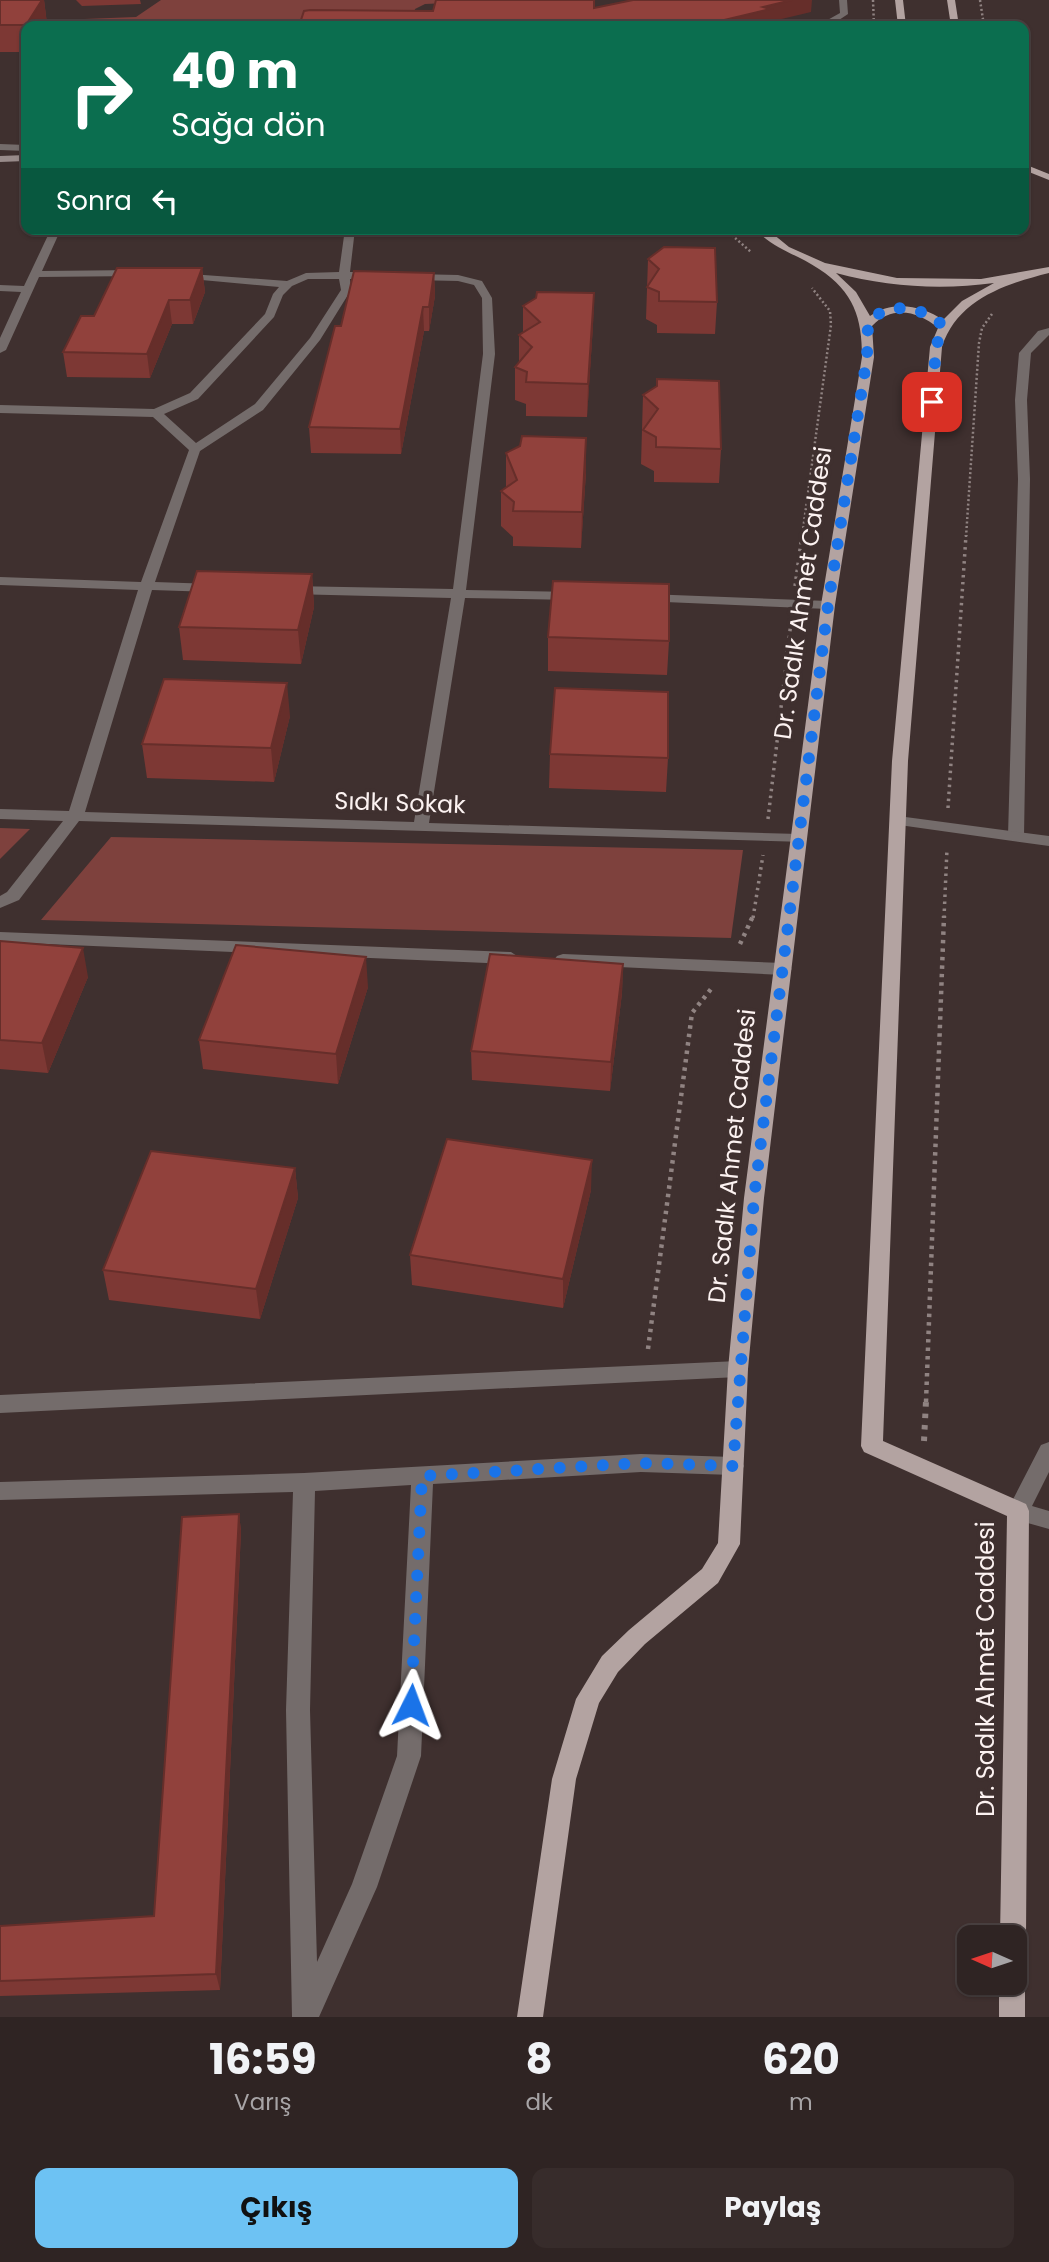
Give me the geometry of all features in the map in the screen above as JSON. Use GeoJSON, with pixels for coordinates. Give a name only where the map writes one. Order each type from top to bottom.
{"type":"FeatureCollection","features":[{"type":"Feature","properties":{"kind":"main road"},"geometry":{"type":"LineString","coordinates":[[899,0],[901,21]]}},
{"type":"Feature","properties":{"kind":"main road"},"geometry":{"type":"LineString","coordinates":[[951,0],[954,21]]}},
{"type":"Feature","properties":{"kind":"main road"},"geometry":{"type":"LineString","coordinates":[[0,159],[21,158]]}},
{"type":"Feature","properties":{"kind":"main road"},"geometry":{"type":"LineString","coordinates":[[1029,169],[1049,177]]}},
{"type":"Feature","properties":{"kind":"main road"},"geometry":{"type":"LineString","coordinates":[[767,235],[780,246],[820,264],[868,276],[922,283],[963,284],[1014,279],[1048,271]]}},
{"type":"Feature","properties":{"kind":"main road","name":"Dr. Sadık Ahmet Caddesi"},"geometry":{"type":"LineString","coordinates":[[530,2017],[565,1779],[588,1699],[610,1664],[637,1637],[710,1576],[729,1544],[738,1369],[754,1198],[828,605],[867,357],[868,324],[861,304],[850,290],[820,264]]}},
{"type":"Feature","properties":{"kind":"main road"},"geometry":{"type":"LineString","coordinates":[[868,324],[880,312],[905,309],[929,315],[943,326],[970,300],[1014,279]]}},
{"type":"Feature","properties":{"kind":"main road","name":"Dr. Sadık Ahmet Caddesi"},"geometry":{"type":"LineString","coordinates":[[943,326],[936,347],[898,821],[872,1446],[1018,1511],[1013,1925]]}},
{"type":"Feature","properties":{"kind":"main road"},"geometry":{"type":"LineString","coordinates":[[1012,1995],[1012,2017]]}},
{"type":"Feature","properties":{"kind":"street"},"geometry":{"type":"LineString","coordinates":[[832,21],[844,14],[844,0]]}},
{"type":"Feature","properties":{"kind":"street"},"geometry":{"type":"LineString","coordinates":[[0,147],[21,148]]}},
{"type":"Feature","properties":{"kind":"street"},"geometry":{"type":"LineString","coordinates":[[0,350],[53,235]]}},
{"type":"Feature","properties":{"kind":"street"},"geometry":{"type":"LineString","coordinates":[[0,903],[13,896],[76,814],[146,587],[195,449],[259,407],[314,340],[346,290],[344,274],[349,235]]}},
{"type":"Feature","properties":{"kind":"street"},"geometry":{"type":"LineString","coordinates":[[34,274],[156,274]]}},
{"type":"Feature","properties":{"kind":"street"},"geometry":{"type":"LineString","coordinates":[[169,274],[288,284]]}},
{"type":"Feature","properties":{"kind":"street"},"geometry":{"type":"LineString","coordinates":[[0,409],[156,413],[194,396],[270,315],[278,294],[288,284],[306,276],[344,274],[458,278],[478,284],[487,298],[489,354],[459,593],[421,826]]}},
{"type":"Feature","properties":{"kind":"street"},"geometry":{"type":"LineString","coordinates":[[0,288],[27,289]]}},
{"type":"Feature","properties":{"kind":"street"},"geometry":{"type":"LineString","coordinates":[[1016,836],[1024,479],[1021,400],[1026,353],[1042,333],[1049,331]]}},
{"type":"Feature","properties":{"kind":"street"},"geometry":{"type":"LineString","coordinates":[[156,413],[195,449]]}},
{"type":"Feature","properties":{"kind":"street"},"geometry":{"type":"LineString","coordinates":[[0,581],[228,589]]}},
{"type":"Feature","properties":{"kind":"street"},"geometry":{"type":"LineString","coordinates":[[269,589],[583,597]]}},
{"type":"Feature","properties":{"kind":"street"},"geometry":{"type":"LineString","coordinates":[[639,598],[828,605]]}},
{"type":"Feature","properties":{"kind":"street","name":"Sıdkı Sokak"},"geometry":{"type":"LineString","coordinates":[[0,814],[76,814],[799,839]]}},
{"type":"Feature","properties":{"kind":"street"},"geometry":{"type":"LineString","coordinates":[[898,821],[1049,841]]}},
{"type":"Feature","properties":{"kind":"street"},"geometry":{"type":"LineString","coordinates":[[0,937],[523,959]]}},
{"type":"Feature","properties":{"kind":"street"},"geometry":{"type":"LineString","coordinates":[[551,960],[783,969]]}},
{"type":"Feature","properties":{"kind":"street"},"geometry":{"type":"LineString","coordinates":[[0,1404],[738,1369]]}},
{"type":"Feature","properties":{"kind":"street"},"geometry":{"type":"LineString","coordinates":[[1049,1451],[1018,1511],[1049,1520]]}},
{"type":"Feature","properties":{"kind":"street"},"geometry":{"type":"LineString","coordinates":[[0,1491],[304,1482],[641,1463],[733,1466]]}},
{"type":"Feature","properties":{"kind":"street"},"geometry":{"type":"LineString","coordinates":[[305,2017],[364,1887],[409,1756],[422,1476]]}},
{"type":"Feature","properties":{"kind":"street"},"geometry":{"type":"LineString","coordinates":[[304,1482],[298,1710],[305,2017]]}},
{"type":"Feature","properties":{"kind":"path"},"geometry":{"type":"LineString","coordinates":[[873,0],[874,21]]}},
{"type":"Feature","properties":{"kind":"path"},"geometry":{"type":"LineString","coordinates":[[980,0],[983,21]]}},
{"type":"Feature","properties":{"kind":"path"},"geometry":{"type":"LineString","coordinates":[[732,235],[758,256]]}},
{"type":"Feature","properties":{"kind":"path"},"geometry":{"type":"LineString","coordinates":[[647,1358],[692,1013],[730,967],[754,915],[831,326],[830,311],[808,285]]}},
{"type":"Feature","properties":{"kind":"path"},"geometry":{"type":"LineString","coordinates":[[923,1469],[947,827],[979,342],[982,328],[996,310]]}},
{"type":"Feature","properties":{"kind":"shaded area"},"geometry":{"type":"Polygon","coordinates":[[[161,0],[514,0],[425,4],[415,9],[412,21],[82,21],[136,17],[161,0]]]}},
{"type":"Feature","properties":{"kind":"shaded area"},"geometry":{"type":"Polygon","coordinates":[[[0,828],[30,829],[0,859],[0,828]]]}},
{"type":"Feature","properties":{"kind":"shaded area"},"geometry":{"type":"Polygon","coordinates":[[[111,837],[743,850],[731,938],[41,920],[111,837]]]}},
{"type":"Feature","properties":{"kind":"building"},"geometry":{"type":"Polygon","coordinates":[[[0,0],[42,0],[29,21],[21,21],[21,25],[0,25],[0,0]]]}},
{"type":"Feature","properties":{"kind":"building"},"geometry":{"type":"Polygon","coordinates":[[[436,0],[594,0],[594,8],[633,0],[792,0],[763,7],[770,9],[720,21],[301,21],[304,11],[310,10],[433,11],[436,0]]]}},
{"type":"Feature","properties":{"kind":"building"},"geometry":{"type":"Polygon","coordinates":[[[664,247],[715,248],[717,302],[659,301],[659,292],[647,287],[659,269],[648,259],[664,247]]]}},
{"type":"Feature","properties":{"kind":"building"},"geometry":{"type":"Polygon","coordinates":[[[117,268],[202,268],[190,300],[169,300],[147,354],[63,352],[81,316],[94,316],[117,268]]]}},
{"type":"Feature","properties":{"kind":"building"},"geometry":{"type":"Polygon","coordinates":[[[354,271],[434,273],[429,307],[423,307],[400,429],[309,427],[335,326],[341,326],[354,271]]]}},
{"type":"Feature","properties":{"kind":"building"},"geometry":{"type":"Polygon","coordinates":[[[537,292],[594,293],[588,384],[526,382],[527,372],[515,367],[532,347],[519,335],[540,322],[523,306],[536,298],[537,292]]]}},
{"type":"Feature","properties":{"kind":"building"},"geometry":{"type":"Polygon","coordinates":[[[657,379],[719,381],[721,449],[656,447],[656,437],[643,430],[658,409],[643,395],[657,386],[657,379]]]}},
{"type":"Feature","properties":{"kind":"building"},"geometry":{"type":"Polygon","coordinates":[[[522,436],[586,438],[582,512],[513,511],[514,502],[501,491],[517,480],[506,453],[520,446],[522,436]]]}},
{"type":"Feature","properties":{"kind":"building"},"geometry":{"type":"Polygon","coordinates":[[[197,571],[312,574],[298,630],[179,627],[197,571]]]}},
{"type":"Feature","properties":{"kind":"building"},"geometry":{"type":"Polygon","coordinates":[[[553,581],[669,584],[669,641],[548,637],[553,581]]]}},
{"type":"Feature","properties":{"kind":"building"},"geometry":{"type":"Polygon","coordinates":[[[164,679],[287,683],[271,748],[142,744],[164,679]]]}},
{"type":"Feature","properties":{"kind":"building"},"geometry":{"type":"Polygon","coordinates":[[[555,688],[668,692],[668,758],[550,754],[555,688]]]}},
{"type":"Feature","properties":{"kind":"building"},"geometry":{"type":"Polygon","coordinates":[[[0,941],[83,948],[42,1043],[0,1040],[0,941]]]}},
{"type":"Feature","properties":{"kind":"building"},"geometry":{"type":"Polygon","coordinates":[[[236,945],[366,957],[336,1054],[199,1040],[236,945]]]}},
{"type":"Feature","properties":{"kind":"building"},"geometry":{"type":"Polygon","coordinates":[[[490,954],[623,964],[611,1062],[471,1051],[490,954]]]}},
{"type":"Feature","properties":{"kind":"building"},"geometry":{"type":"Polygon","coordinates":[[[447,1139],[592,1160],[563,1279],[410,1255],[447,1139]]]}},
{"type":"Feature","properties":{"kind":"building"},"geometry":{"type":"Polygon","coordinates":[[[151,1151],[295,1168],[256,1289],[103,1270],[151,1151]]]}},
{"type":"Feature","properties":{"kind":"building"},"geometry":{"type":"Polygon","coordinates":[[[239,1514],[216,1974],[0,1981],[0,1926],[154,1916],[182,1517],[239,1514]]]}},
{"type":"Feature","properties":{"kind":"route"},"geometry":{"type":"LineString","coordinates":[[411,1705],[422,1476],[641,1463],[733,1466],[738,1369],[754,1198],[828,605],[867,357],[868,324],[880,312],[890,309],[919,311],[943,326],[936,347],[932,402]]}}]}
